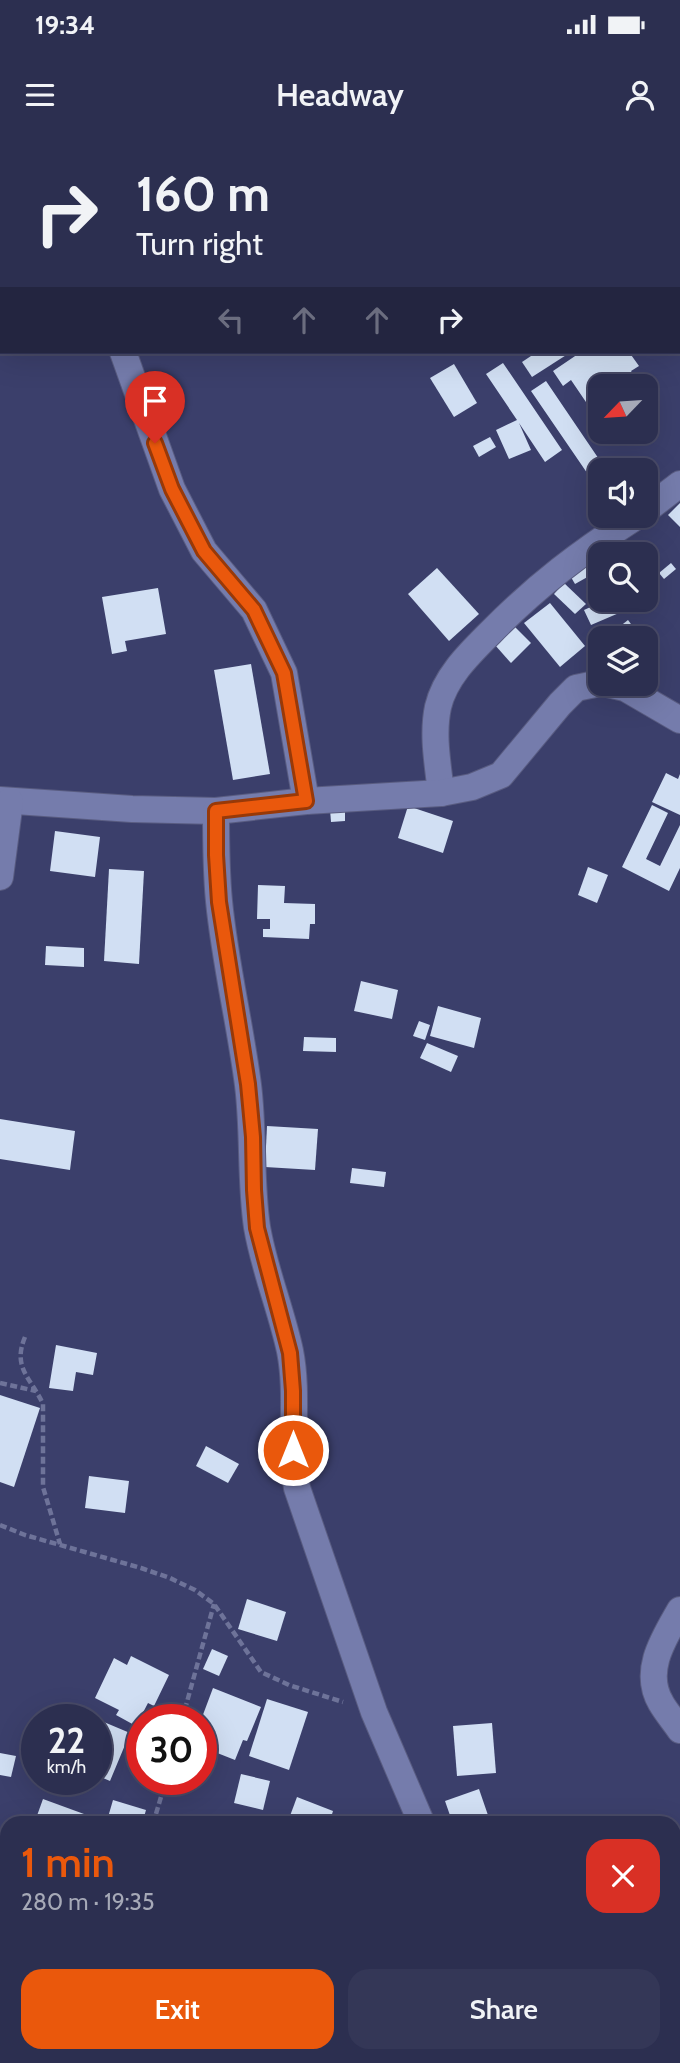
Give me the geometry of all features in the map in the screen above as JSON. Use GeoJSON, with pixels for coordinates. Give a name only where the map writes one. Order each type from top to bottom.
{"type":"FeatureCollection","features":[{"type":"Feature","properties":{"kind":"street"},"geometry":{"type":"LineString","coordinates":[[124,354],[172,489],[204,551],[254,610],[284,673],[306,801]]}},
{"type":"Feature","properties":{"kind":"street"},"geometry":{"type":"LineString","coordinates":[[658,501],[680,484]]}},
{"type":"Feature","properties":{"kind":"street"},"geometry":{"type":"LineString","coordinates":[[441,793],[436,752],[438,707],[448,682],[473,650],[519,604],[571,560],[619,528]]}},
{"type":"Feature","properties":{"kind":"street"},"geometry":{"type":"LineString","coordinates":[[0,877],[5,801],[216,811],[306,801],[441,793],[472,787],[501,775],[560,704],[576,688],[588,686]]}},
{"type":"Feature","properties":{"kind":"street"},"geometry":{"type":"LineString","coordinates":[[639,696],[680,720]]}},
{"type":"Feature","properties":{"kind":"street"},"geometry":{"type":"LineString","coordinates":[[216,811],[219,902],[248,1084],[257,1228],[290,1353],[293,1467],[297,1488],[373,1712],[418,1816]]}},
{"type":"Feature","properties":{"kind":"street"},"geometry":{"type":"LineString","coordinates":[[680,1610],[665,1637],[652,1678],[659,1701],[680,1730]]}},
{"type":"Feature","properties":{"kind":"path"},"geometry":{"type":"LineString","coordinates":[[25,1337],[20,1361],[23,1374],[43,1404],[43,1487],[61,1545]]}},
{"type":"Feature","properties":{"kind":"path"},"geometry":{"type":"LineString","coordinates":[[0,1384],[37,1392]]}},
{"type":"Feature","properties":{"kind":"path"},"geometry":{"type":"LineString","coordinates":[[0,1525],[141,1568],[195,1590],[214,1604],[261,1672],[289,1685],[373,1712]]}},
{"type":"Feature","properties":{"kind":"path"},"geometry":{"type":"LineString","coordinates":[[186,1704],[214,1604]]}},
{"type":"Feature","properties":{"kind":"path"},"geometry":{"type":"LineString","coordinates":[[155,1816],[162,1795]]}},
{"type":"Feature","properties":{"kind":"building"},"geometry":{"type":"Polygon","coordinates":[[[534,354],[568,354],[532,377],[522,362],[534,354]]]}},
{"type":"Feature","properties":{"kind":"building"},"geometry":{"type":"Polygon","coordinates":[[[578,354],[630,354],[639,366],[631,371],[633,374],[588,374],[588,405],[571,380],[563,386],[553,371],[578,354]]]}},
{"type":"Feature","properties":{"kind":"building"},"geometry":{"type":"Polygon","coordinates":[[[503,363],[562,450],[545,462],[519,423],[531,450],[509,459],[496,430],[517,420],[486,374],[503,363]]]}},
{"type":"Feature","properties":{"kind":"building"},"geometry":{"type":"Polygon","coordinates":[[[454,364],[477,403],[454,417],[430,378],[454,364]]]}},
{"type":"Feature","properties":{"kind":"building"},"geometry":{"type":"Polygon","coordinates":[[[546,381],[598,458],[588,458],[588,474],[531,391],[546,381]]]}},
{"type":"Feature","properties":{"kind":"building"},"geometry":{"type":"Polygon","coordinates":[[[490,437],[496,447],[479,457],[473,446],[490,437]]]}},
{"type":"Feature","properties":{"kind":"building"},"geometry":{"type":"Polygon","coordinates":[[[680,503],[680,527],[668,515],[680,503]]]}},
{"type":"Feature","properties":{"kind":"building"},"geometry":{"type":"Polygon","coordinates":[[[588,562],[588,577],[575,584],[568,572],[588,562]]]}},
{"type":"Feature","properties":{"kind":"building"},"geometry":{"type":"Polygon","coordinates":[[[671,563],[676,569],[664,579],[659,573],[671,563]]]}},
{"type":"Feature","properties":{"kind":"building"},"geometry":{"type":"Polygon","coordinates":[[[437,568],[479,614],[449,641],[408,594],[437,568]]]}},
{"type":"Feature","properties":{"kind":"building"},"geometry":{"type":"Polygon","coordinates":[[[564,583],[586,604],[575,614],[554,594],[564,583]]]}},
{"type":"Feature","properties":{"kind":"building"},"geometry":{"type":"Polygon","coordinates":[[[158,588],[166,634],[125,641],[127,651],[112,654],[102,597],[158,588]]]}},
{"type":"Feature","properties":{"kind":"building"},"geometry":{"type":"Polygon","coordinates":[[[550,603],[585,646],[560,667],[524,623],[550,603]]]}},
{"type":"Feature","properties":{"kind":"building"},"geometry":{"type":"Polygon","coordinates":[[[588,608],[588,612],[619,613],[591,625],[584,610],[588,608]]]}},
{"type":"Feature","properties":{"kind":"building"},"geometry":{"type":"Polygon","coordinates":[[[628,620],[632,626],[620,626],[628,620]]]}},
{"type":"Feature","properties":{"kind":"building"},"geometry":{"type":"Polygon","coordinates":[[[514,626],[531,643],[511,663],[495,645],[514,626]]]}},
{"type":"Feature","properties":{"kind":"building"},"geometry":{"type":"Polygon","coordinates":[[[251,664],[270,774],[233,780],[214,670],[251,664]]]}},
{"type":"Feature","properties":{"kind":"building"},"geometry":{"type":"Polygon","coordinates":[[[666,773],[678,779],[680,774],[680,815],[652,802],[666,773]]]}},
{"type":"Feature","properties":{"kind":"building"},"geometry":{"type":"Polygon","coordinates":[[[652,805],[668,813],[646,859],[660,866],[680,825],[680,868],[669,891],[622,867],[652,805]]]}},
{"type":"Feature","properties":{"kind":"building"},"geometry":{"type":"Polygon","coordinates":[[[408,806],[453,821],[443,853],[398,838],[408,806]]]}},
{"type":"Feature","properties":{"kind":"building"},"geometry":{"type":"Polygon","coordinates":[[[345,808],[345,821],[331,822],[330,809],[345,808]]]}},
{"type":"Feature","properties":{"kind":"building"},"geometry":{"type":"Polygon","coordinates":[[[55,831],[100,837],[95,877],[50,871],[55,831]]]}},
{"type":"Feature","properties":{"kind":"building"},"geometry":{"type":"Polygon","coordinates":[[[588,867],[608,875],[597,903],[578,895],[588,867]]]}},
{"type":"Feature","properties":{"kind":"building"},"geometry":{"type":"Polygon","coordinates":[[[109,869],[144,871],[139,964],[104,961],[109,869]]]}},
{"type":"Feature","properties":{"kind":"building"},"geometry":{"type":"Polygon","coordinates":[[[258,885],[285,886],[284,903],[315,904],[315,924],[310,924],[309,939],[263,937],[263,929],[270,929],[270,919],[257,919],[258,885]]]}},
{"type":"Feature","properties":{"kind":"building"},"geometry":{"type":"Polygon","coordinates":[[[46,946],[84,948],[84,967],[45,965],[46,946]]]}},
{"type":"Feature","properties":{"kind":"building"},"geometry":{"type":"Polygon","coordinates":[[[361,981],[398,990],[392,1019],[354,1011],[361,981]]]}},
{"type":"Feature","properties":{"kind":"building"},"geometry":{"type":"Polygon","coordinates":[[[438,1006],[481,1018],[474,1048],[430,1036],[438,1006]]]}},
{"type":"Feature","properties":{"kind":"building"},"geometry":{"type":"Polygon","coordinates":[[[419,1021],[430,1025],[425,1040],[413,1036],[419,1021]]]}},
{"type":"Feature","properties":{"kind":"building"},"geometry":{"type":"Polygon","coordinates":[[[304,1037],[336,1038],[336,1052],[303,1051],[304,1037]]]}},
{"type":"Feature","properties":{"kind":"building"},"geometry":{"type":"Polygon","coordinates":[[[427,1043],[458,1056],[451,1072],[420,1058],[427,1043]]]}},
{"type":"Feature","properties":{"kind":"building"},"geometry":{"type":"Polygon","coordinates":[[[0,1119],[75,1131],[70,1170],[0,1159],[0,1119]]]}},
{"type":"Feature","properties":{"kind":"building"},"geometry":{"type":"Polygon","coordinates":[[[267,1126],[318,1129],[315,1170],[265,1167],[267,1126]]]}},
{"type":"Feature","properties":{"kind":"building"},"geometry":{"type":"Polygon","coordinates":[[[352,1168],[386,1172],[384,1187],[350,1183],[352,1168]]]}},
{"type":"Feature","properties":{"kind":"building"},"geometry":{"type":"Polygon","coordinates":[[[56,1345],[97,1353],[93,1375],[76,1372],[73,1391],[49,1388],[56,1345]]]}},
{"type":"Feature","properties":{"kind":"building"},"geometry":{"type":"Polygon","coordinates":[[[0,1395],[40,1408],[14,1487],[0,1482],[0,1395]]]}},
{"type":"Feature","properties":{"kind":"building"},"geometry":{"type":"Polygon","coordinates":[[[206,1446],[239,1464],[228,1483],[196,1466],[206,1446]]]}},
{"type":"Feature","properties":{"kind":"building"},"geometry":{"type":"Polygon","coordinates":[[[89,1476],[129,1481],[125,1513],[85,1508],[89,1476]]]}},
{"type":"Feature","properties":{"kind":"building"},"geometry":{"type":"Polygon","coordinates":[[[247,1599],[286,1612],[277,1641],[238,1629],[247,1599]]]}},
{"type":"Feature","properties":{"kind":"building"},"geometry":{"type":"Polygon","coordinates":[[[212,1649],[228,1656],[219,1676],[203,1669],[212,1649]]]}},
{"type":"Feature","properties":{"kind":"building"},"geometry":{"type":"Polygon","coordinates":[[[131,1656],[169,1675],[155,1704],[126,1704],[126,1720],[116,1715],[119,1710],[112,1704],[95,1698],[114,1658],[127,1665],[131,1656]]]}},
{"type":"Feature","properties":{"kind":"building"},"geometry":{"type":"Polygon","coordinates":[[[213,1688],[261,1707],[247,1741],[243,1740],[235,1760],[217,1753],[217,1704],[207,1704],[213,1688]]]}},
{"type":"Feature","properties":{"kind":"building"},"geometry":{"type":"Polygon","coordinates":[[[267,1699],[308,1712],[289,1770],[249,1756],[267,1699]]]}},
{"type":"Feature","properties":{"kind":"building"},"geometry":{"type":"Polygon","coordinates":[[[492,1723],[496,1773],[457,1776],[453,1726],[492,1723]]]}},
{"type":"Feature","properties":{"kind":"building"},"geometry":{"type":"Polygon","coordinates":[[[112,1725],[126,1731],[126,1743],[112,1776],[112,1725]]]}},
{"type":"Feature","properties":{"kind":"building"},"geometry":{"type":"Polygon","coordinates":[[[0,1753],[16,1756],[11,1777],[0,1775],[0,1753]]]}},
{"type":"Feature","properties":{"kind":"building"},"geometry":{"type":"Polygon","coordinates":[[[241,1774],[270,1781],[263,1810],[234,1803],[241,1774]]]}},
{"type":"Feature","properties":{"kind":"building"},"geometry":{"type":"Polygon","coordinates":[[[479,1789],[488,1816],[450,1816],[445,1801],[479,1789]]]}},
{"type":"Feature","properties":{"kind":"building"},"geometry":{"type":"Polygon","coordinates":[[[297,1797],[333,1811],[331,1816],[290,1816],[297,1797]]]}},
{"type":"Feature","properties":{"kind":"building"},"geometry":{"type":"Polygon","coordinates":[[[43,1799],[84,1814],[83,1816],[37,1816],[43,1799]]]}},
{"type":"Feature","properties":{"kind":"building"},"geometry":{"type":"Polygon","coordinates":[[[113,1800],[146,1810],[144,1816],[108,1816],[113,1800]]]}},
{"type":"Feature","properties":{"kind":"route"},"geometry":{"type":"LineString","coordinates":[[155,443],[172,489],[204,551],[254,610],[284,673],[306,801],[216,811],[219,902],[248,1084],[257,1228],[290,1353],[293,1450]]}}]}
